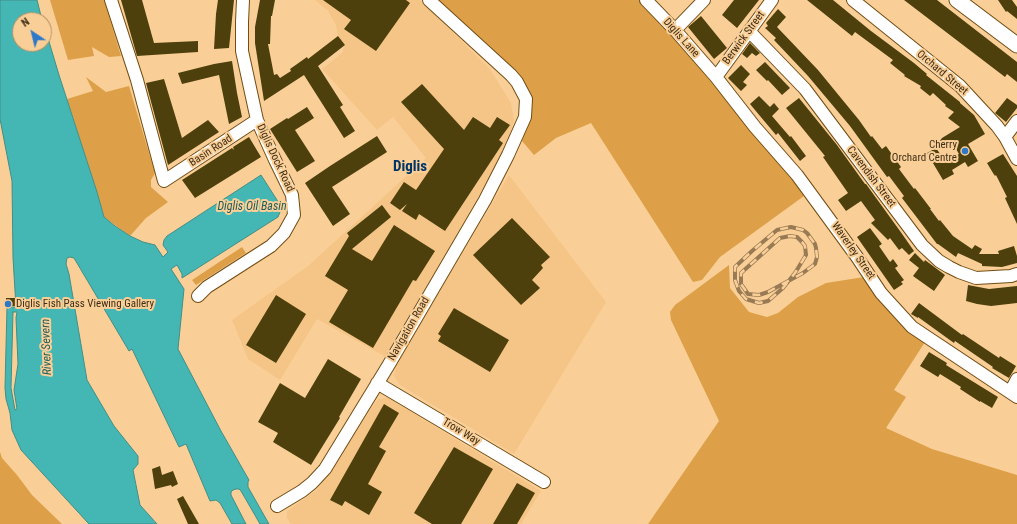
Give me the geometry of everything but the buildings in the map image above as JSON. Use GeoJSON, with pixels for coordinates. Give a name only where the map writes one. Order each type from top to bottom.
{"type":"FeatureCollection","features":[{"type":"Feature","properties":{"kind":"main road"},"geometry":{"type":"LineString","coordinates":[[957,0],[972,5],[1017,46]]}},
{"type":"Feature","properties":{"kind":"street","name":"Basin Road"},"geometry":{"type":"LineString","coordinates":[[111,0],[137,80],[164,181],[257,120]]}},
{"type":"Feature","properties":{"kind":"street","name":"Diglis Dock Road"},"geometry":{"type":"LineString","coordinates":[[198,296],[207,287],[271,246],[284,233],[294,215],[292,195],[257,120],[242,51],[244,0]]}},
{"type":"Feature","properties":{"kind":"street","name":"Navigation Road"},"geometry":{"type":"LineString","coordinates":[[277,506],[312,484],[325,469],[378,383],[485,200],[508,155],[525,116],[526,99],[517,82],[429,0]]}},
{"type":"Feature","properties":{"kind":"street","name":"Diglis Lane"},"geometry":{"type":"LineString","coordinates":[[646,0],[675,30],[716,77]]}},
{"type":"Feature","properties":{"kind":"street"},"geometry":{"type":"LineString","coordinates":[[675,30],[704,0]]}},
{"type":"Feature","properties":{"kind":"street","name":"Berwick Street"},"geometry":{"type":"LineString","coordinates":[[716,77],[772,0]]}},
{"type":"Feature","properties":{"kind":"street","name":"Orchard Street"},"geometry":{"type":"LineString","coordinates":[[853,0],[960,86],[997,126],[1017,159]]}},
{"type":"Feature","properties":{"kind":"street","name":"Cavendish Street"},"geometry":{"type":"LineString","coordinates":[[749,31],[805,89],[922,244],[939,261],[959,272],[976,278],[1012,276],[1017,274]]}},
{"type":"Feature","properties":{"kind":"street","name":"Waverley Street"},"geometry":{"type":"LineString","coordinates":[[716,77],[756,127],[797,174],[881,293],[912,326],[1013,394]]}},
{"type":"Feature","properties":{"kind":"street"},"geometry":{"type":"LineString","coordinates":[[1005,137],[1017,121]]}},
{"type":"Feature","properties":{"kind":"street"},"geometry":{"type":"LineString","coordinates":[[1013,394],[1017,379]]}},
{"type":"Feature","properties":{"kind":"street","name":"Trow Way"},"geometry":{"type":"LineString","coordinates":[[378,383],[544,482]]}},
{"type":"Feature","properties":{"kind":"shaded area"},"geometry":{"type":"Polygon","coordinates":[[[50,0],[104,0],[121,56],[109,57],[92,47],[94,56],[68,60],[50,0]]]}},
{"type":"Feature","properties":{"kind":"shaded area"},"geometry":{"type":"Polygon","coordinates":[[[315,0],[420,0],[490,69],[511,103],[514,121],[504,152],[386,357],[317,319],[280,380],[248,359],[232,320],[308,266],[426,158],[393,117],[377,130],[322,69],[342,53],[345,45],[338,36],[336,25],[328,11],[315,0]]]}},
{"type":"Feature","properties":{"kind":"shaded area"},"geometry":{"type":"Polygon","coordinates":[[[435,0],[639,0],[667,29],[781,163],[804,196],[720,257],[702,280],[693,282],[591,123],[556,138],[534,155],[522,141],[527,123],[531,98],[435,0]]]}},
{"type":"Feature","properties":{"kind":"shaded area"},"geometry":{"type":"Polygon","coordinates":[[[86,77],[106,92],[129,86],[155,173],[151,180],[151,187],[168,202],[146,218],[130,236],[104,217],[67,99],[93,91],[86,77]]]}},
{"type":"Feature","properties":{"kind":"shaded area"},"geometry":{"type":"Polygon","coordinates":[[[509,175],[606,302],[514,454],[400,385],[394,376],[396,365],[509,175]]]}},
{"type":"Feature","properties":{"kind":"shaded area"},"geometry":{"type":"Polygon","coordinates":[[[242,247],[246,253],[196,285],[192,280],[242,247]]]}},
{"type":"Feature","properties":{"kind":"shaded area"},"geometry":{"type":"Polygon","coordinates":[[[729,265],[730,288],[749,312],[767,317],[778,313],[798,297],[826,283],[864,277],[925,342],[894,390],[906,397],[886,428],[932,449],[1017,475],[1017,524],[648,524],[719,421],[671,320],[670,312],[675,305],[729,265]]]}},
{"type":"Feature","properties":{"kind":"shaded area"},"geometry":{"type":"Polygon","coordinates":[[[388,398],[541,491],[521,524],[291,524],[287,518],[287,511],[317,490],[375,403],[379,399],[388,398]]]}},
{"type":"Feature","properties":{"kind":"shaded area"},"geometry":{"type":"Polygon","coordinates":[[[0,452],[2,458],[32,495],[62,524],[0,524],[0,452]]]}},
{"type":"Feature","properties":{"kind":"water"},"geometry":{"type":"Polygon","coordinates":[[[0,0],[37,0],[40,12],[12,12],[12,52],[52,52],[104,217],[115,226],[130,236],[143,242],[155,245],[163,257],[168,252],[163,245],[167,236],[261,175],[280,207],[278,217],[182,278],[182,274],[177,265],[171,269],[184,289],[178,349],[221,431],[249,480],[248,487],[269,524],[260,524],[239,489],[233,490],[231,495],[246,524],[232,524],[220,503],[216,500],[210,501],[186,444],[179,447],[132,349],[129,351],[74,258],[67,258],[66,264],[87,380],[114,426],[138,456],[138,464],[133,470],[140,505],[157,524],[89,524],[21,450],[12,430],[5,388],[7,307],[16,307],[13,258],[12,181],[0,119],[0,0]],[[13,312],[11,388],[15,410],[17,409],[14,390],[18,364],[17,312],[13,312]]]}},
{"type":"Feature","properties":{"kind":"railway"},"geometry":{"type":"LineString","coordinates":[[803,273],[768,292],[759,295],[748,294],[741,284],[741,273],[780,238],[790,236],[797,237],[802,242],[805,246],[806,255],[795,273],[783,288],[768,301],[759,303],[746,299],[739,291],[735,280],[735,267],[777,230],[791,227],[803,230],[815,244],[817,257],[815,264],[803,273]]}},
{"type":"Feature","properties":{"kind":"place","name":"Cherry Orchard Centre"},"geometry":{"type":"Point","coordinates":[965,151]}},
{"type":"Feature","properties":{"kind":"place","name":"Diglis Fish Pass Viewing Gallery"},"geometry":{"type":"Point","coordinates":[8,304]}},
{"type":"Feature","properties":{"kind":"district","name":"Diglis"},"geometry":{"type":"Point","coordinates":[410,167]}},
{"type":"Feature","properties":{"kind":"water label","name":"Diglis Oil Basin"},"geometry":{"type":"Point","coordinates":[252,207]}},
{"type":"Feature","properties":{"kind":"water label","name":"River Severn"},"geometry":{"type":"Point","coordinates":[47,347]}}]}
